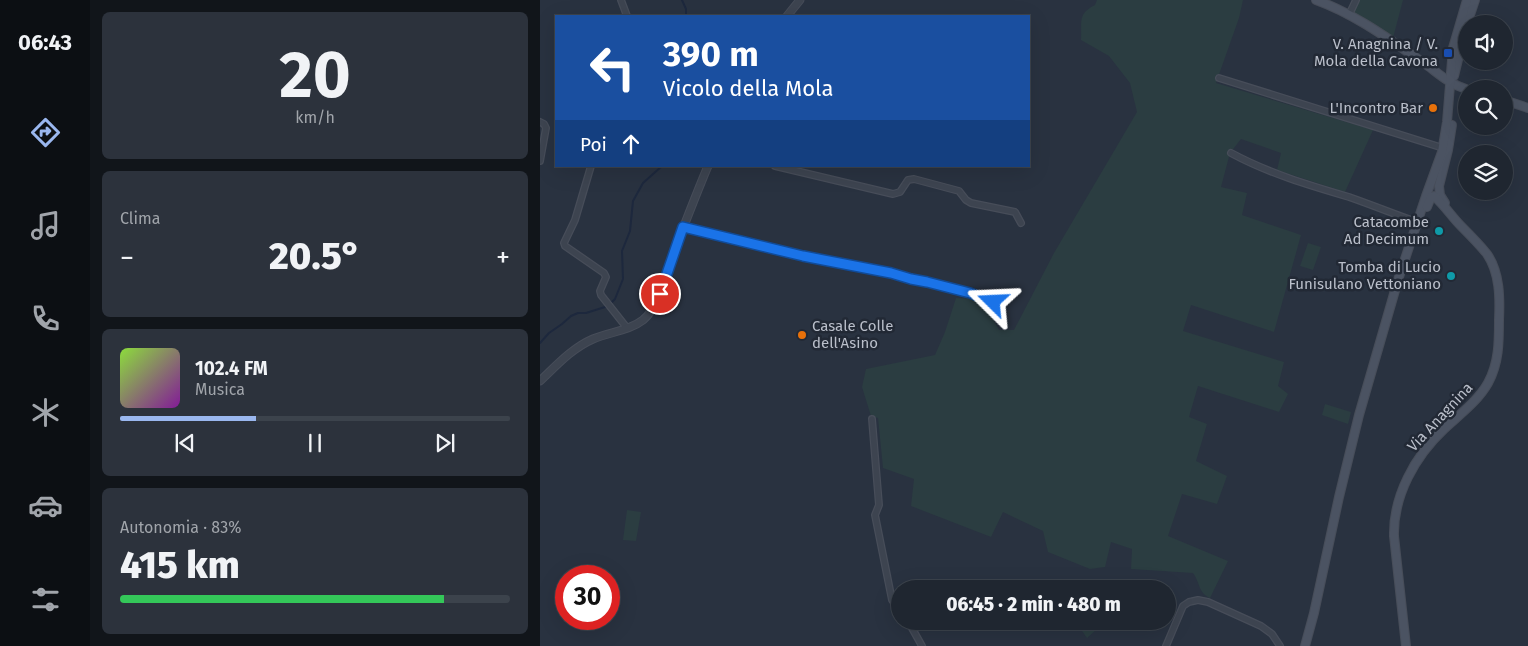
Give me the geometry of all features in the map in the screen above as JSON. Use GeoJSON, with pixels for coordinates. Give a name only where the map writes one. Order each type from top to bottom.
{"type":"FeatureCollection","features":[{"type":"Feature","properties":{"kind":"main road"},"geometry":{"type":"LineString","coordinates":[[1316,0],[1349,15],[1400,47],[1451,84],[1458,86]]}},
{"type":"Feature","properties":{"kind":"main road","name":"Via Anagnina"},"geometry":{"type":"LineString","coordinates":[[1305,646],[1359,415],[1410,243],[1443,148],[1448,115],[1454,44],[1467,0]]}},
{"type":"Feature","properties":{"kind":"main road","name":"Via Anagnina"},"geometry":{"type":"LineString","coordinates":[[1470,15],[1475,0]]}},
{"type":"Feature","properties":{"kind":"main road","name":"Via Anagnina"},"geometry":{"type":"LineString","coordinates":[[1455,220],[1442,198],[1438,186],[1450,139],[1451,84],[1458,58]]}},
{"type":"Feature","properties":{"kind":"main road"},"geometry":{"type":"LineString","coordinates":[[1513,103],[1528,108]]}},
{"type":"Feature","properties":{"kind":"main road","name":"Via Anagnina"},"geometry":{"type":"LineString","coordinates":[[1406,646],[1394,536],[1394,520],[1398,501],[1409,476],[1425,449],[1473,402],[1484,389],[1493,373],[1498,356],[1499,300],[1496,274],[1487,254],[1434,196],[1431,198],[1410,243]]}},
{"type":"Feature","properties":{"kind":"street"},"geometry":{"type":"LineString","coordinates":[[621,0],[627,15]]}},
{"type":"Feature","properties":{"kind":"street"},"geometry":{"type":"LineString","coordinates":[[789,15],[800,0]]}},
{"type":"Feature","properties":{"kind":"street"},"geometry":{"type":"LineString","coordinates":[[1349,15],[1356,0]]}},
{"type":"Feature","properties":{"kind":"street"},"geometry":{"type":"LineString","coordinates":[[1219,78],[1443,148]]}},
{"type":"Feature","properties":{"kind":"street"},"geometry":{"type":"LineString","coordinates":[[540,122],[546,128],[540,161]]}},
{"type":"Feature","properties":{"kind":"street"},"geometry":{"type":"LineString","coordinates":[[1230,153],[1276,174],[1417,222]]}},
{"type":"Feature","properties":{"kind":"street"},"geometry":{"type":"LineString","coordinates":[[591,167],[575,220],[564,243],[565,246],[604,273],[606,277],[600,292],[603,299],[626,328]]}},
{"type":"Feature","properties":{"kind":"street"},"geometry":{"type":"LineString","coordinates":[[540,382],[565,357],[579,347],[597,338],[638,323],[649,312],[663,286],[683,227],[708,167]]}},
{"type":"Feature","properties":{"kind":"street"},"geometry":{"type":"LineString","coordinates":[[780,167],[893,194],[900,192],[908,180],[914,179],[959,191],[966,200],[972,203],[1015,212],[1021,223]]}},
{"type":"Feature","properties":{"kind":"street"},"geometry":{"type":"LineString","coordinates":[[584,191],[592,193]]}},
{"type":"Feature","properties":{"kind":"street"},"geometry":{"type":"LineString","coordinates":[[683,227],[803,256],[891,273],[970,293],[993,302]]}},
{"type":"Feature","properties":{"kind":"street"},"geometry":{"type":"LineString","coordinates":[[872,419],[879,505],[875,514],[891,595]]}},
{"type":"Feature","properties":{"kind":"street"},"geometry":{"type":"LineString","coordinates":[[1166,646],[1183,606],[1198,600],[1208,602],[1261,626],[1274,636],[1280,646]]}},
{"type":"Feature","properties":{"kind":"street"},"geometry":{"type":"LineString","coordinates":[[913,630],[922,646]]}},
{"type":"Feature","properties":{"kind":"shaded area"},"geometry":{"type":"Polygon","coordinates":[[[1097,0],[1243,0],[1239,18],[1216,83],[1373,130],[1345,192],[1277,170],[1281,153],[1241,139],[1230,153],[1221,187],[1247,193],[1242,215],[1301,235],[1274,332],[1191,305],[1183,331],[1284,362],[1278,386],[1288,394],[1279,412],[1198,386],[1189,417],[1207,424],[1196,461],[1227,476],[1217,504],[1182,494],[1168,536],[1228,561],[1210,598],[1203,593],[1193,573],[1131,569],[1132,549],[1111,542],[1105,567],[1090,569],[1048,552],[1043,531],[1003,512],[991,537],[911,506],[914,479],[883,468],[878,418],[871,416],[862,387],[866,369],[935,355],[956,298],[982,299],[991,303],[994,321],[999,330],[1014,330],[1054,253],[1137,112],[1130,83],[1109,56],[1081,40],[1083,15],[1089,8],[1095,5],[1097,0]]]}},
{"type":"Feature","properties":{"kind":"shaded area"},"geometry":{"type":"Polygon","coordinates":[[[1359,0],[1403,0],[1393,38],[1353,14],[1359,0]]]}},
{"type":"Feature","properties":{"kind":"shaded area"},"geometry":{"type":"Polygon","coordinates":[[[1308,243],[1321,247],[1313,270],[1300,266],[1308,243]]]}},
{"type":"Feature","properties":{"kind":"shaded area"},"geometry":{"type":"Polygon","coordinates":[[[1325,404],[1351,412],[1348,424],[1322,415],[1325,404]]]}},
{"type":"Feature","properties":{"kind":"shaded area"},"geometry":{"type":"Polygon","coordinates":[[[627,510],[641,512],[636,541],[623,540],[627,510]]]}},
{"type":"Feature","properties":{"kind":"shaded area"},"geometry":{"type":"Polygon","coordinates":[[[1081,630],[1096,630],[1087,638],[1081,630]]]}},
{"type":"Feature","properties":{"kind":"waterway"},"geometry":{"type":"LineString","coordinates":[[682,0],[686,9],[686,15]]}},
{"type":"Feature","properties":{"kind":"waterway"},"geometry":{"type":"LineString","coordinates":[[540,343],[549,333],[571,316],[605,307],[615,299],[623,279],[622,251],[630,231],[633,201],[643,183],[661,167]]}},
{"type":"Feature","properties":{"kind":"place","name":"V. Anagnina / V. Mola della Cavona"},"geometry":{"type":"Point","coordinates":[1448,53]}},
{"type":"Feature","properties":{"kind":"place","name":"L'Incontro Bar"},"geometry":{"type":"Point","coordinates":[1433,108]}},
{"type":"Feature","properties":{"kind":"place","name":"Catacombe Ad Decimum"},"geometry":{"type":"Point","coordinates":[1439,231]}},
{"type":"Feature","properties":{"kind":"place","name":"Tomba di Lucio Funisulano Vettoniano"},"geometry":{"type":"Point","coordinates":[1451,276]}},
{"type":"Feature","properties":{"kind":"place","name":"Casale Colle dell'Asino"},"geometry":{"type":"Point","coordinates":[802,335]}},
{"type":"Feature","properties":{"kind":"route"},"geometry":{"type":"LineString","coordinates":[[660,294],[683,227],[803,256],[891,273],[970,293],[993,302]]}}]}
